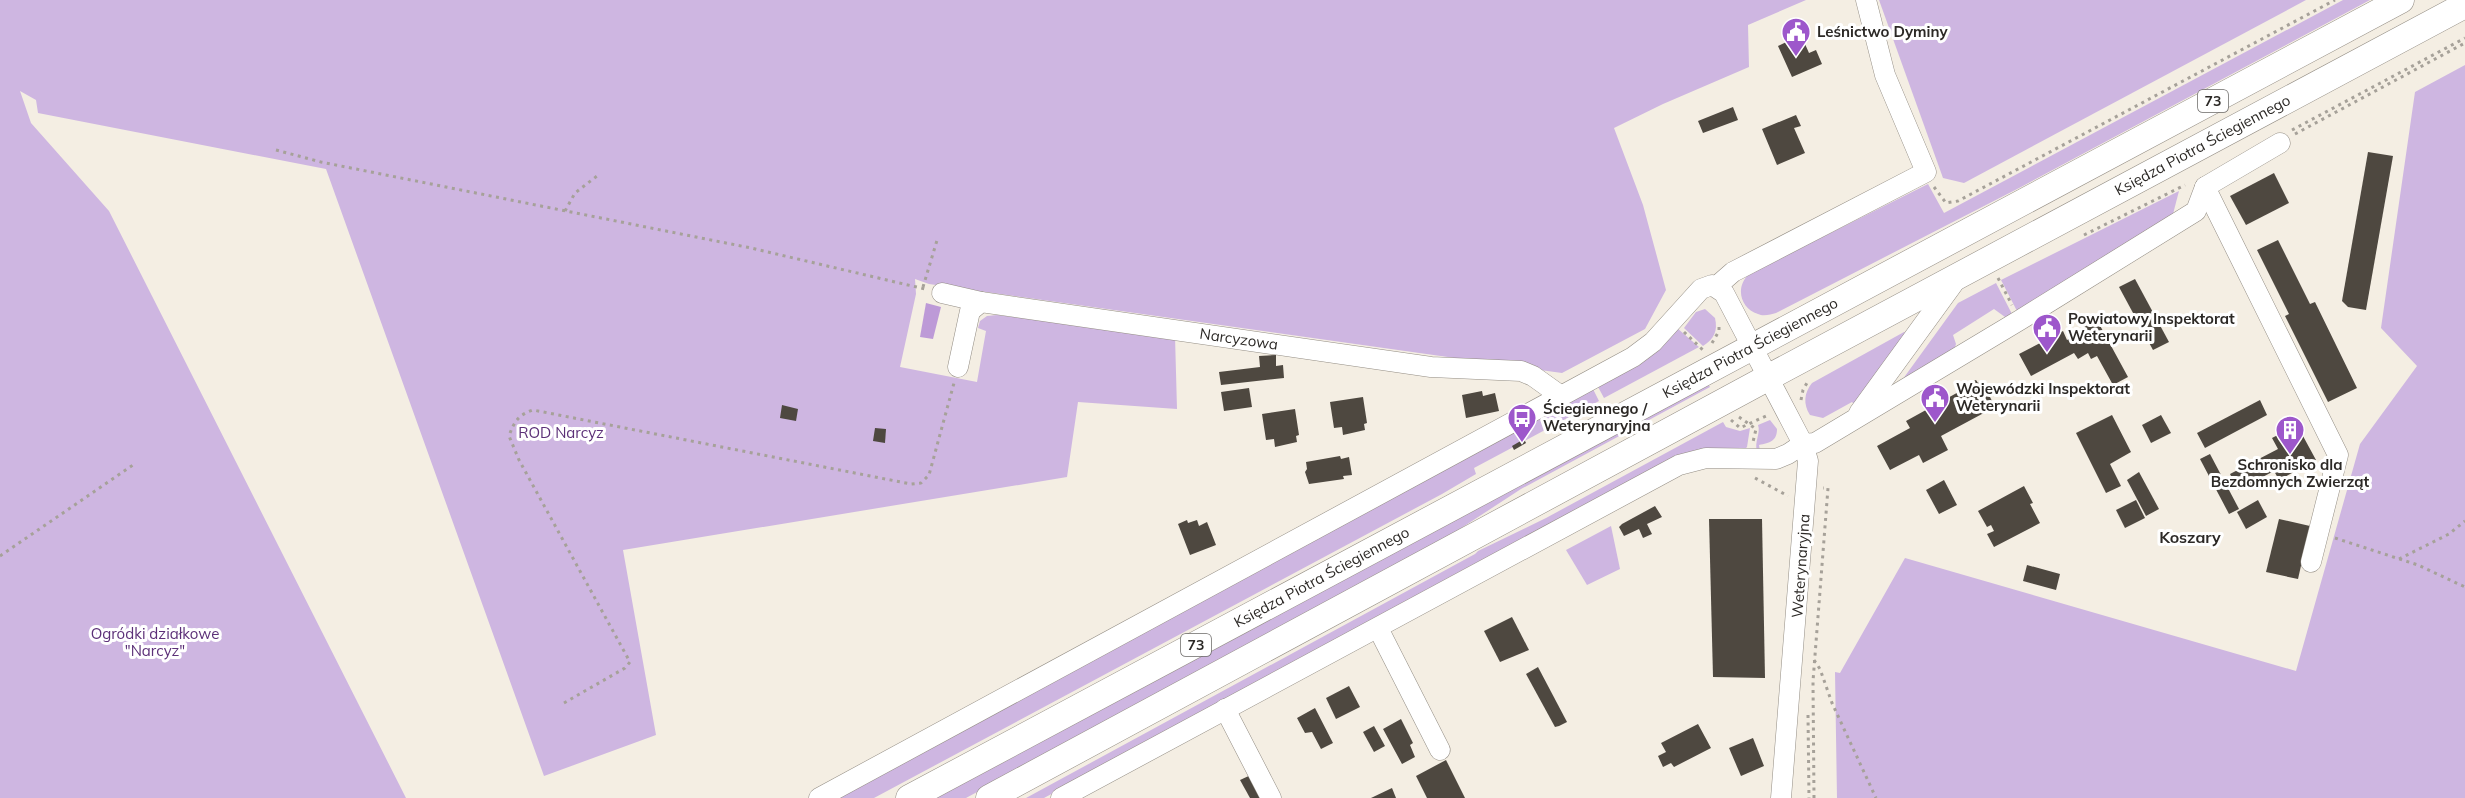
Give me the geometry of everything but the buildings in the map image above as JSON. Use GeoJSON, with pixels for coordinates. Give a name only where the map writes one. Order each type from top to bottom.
{"type":"FeatureCollection","features":[{"type":"Feature","properties":{"kind":"main road","name":"Księdza Piotra Ściegiennego"},"geometry":{"type":"LineString","coordinates":[[909,798],[2401,0]]}},
{"type":"Feature","properties":{"kind":"main road","name":"Księdza Piotra Ściegiennego"},"geometry":{"type":"LineString","coordinates":[[989,798],[1769,376],[2465,5]]}},
{"type":"Feature","properties":{"kind":"street"},"geometry":{"type":"LineString","coordinates":[[819,798],[1633,357],[1653,342],[1694,295],[1707,285],[1717,286],[1732,272],[1926,172],[1884,75],[1868,7]]}},
{"type":"Feature","properties":{"kind":"street"},"geometry":{"type":"LineString","coordinates":[[2196,186],[2289,132]]}},
{"type":"Feature","properties":{"kind":"street"},"geometry":{"type":"LineString","coordinates":[[1061,798],[1679,465],[1706,459],[1776,459],[1803,444],[1815,443],[2196,211],[2196,186]]}},
{"type":"Feature","properties":{"kind":"street"},"geometry":{"type":"LineString","coordinates":[[2196,186],[2338,455],[2311,562]]}},
{"type":"Feature","properties":{"kind":"street"},"geometry":{"type":"LineString","coordinates":[[1853,420],[1960,275]]}},
{"type":"Feature","properties":{"kind":"street","name":"Weterynaryjna"},"geometry":{"type":"LineString","coordinates":[[1717,286],[1724,293],[1769,376],[1803,444],[1808,461],[1781,798]]}},
{"type":"Feature","properties":{"kind":"street","name":"Narcyzowa"},"geometry":{"type":"LineString","coordinates":[[932,290],[981,302],[1431,367],[1521,371],[1533,376],[1561,396]]}},
{"type":"Feature","properties":{"kind":"street"},"geometry":{"type":"LineString","coordinates":[[957,372],[970,310],[981,302]]}},
{"type":"Feature","properties":{"kind":"street"},"geometry":{"type":"LineString","coordinates":[[1382,636],[1440,750]]}},
{"type":"Feature","properties":{"kind":"street"},"geometry":{"type":"LineString","coordinates":[[1225,709],[1271,798]]}},
{"type":"Feature","properties":{"kind":"path"},"geometry":{"type":"LineString","coordinates":[[1926,172],[1940,198],[1946,203],[1958,201],[2335,0]]}},
{"type":"Feature","properties":{"kind":"path"},"geometry":{"type":"LineString","coordinates":[[2289,132],[2465,38]]}},
{"type":"Feature","properties":{"kind":"path"},"geometry":{"type":"LineString","coordinates":[[2289,132],[2295,134],[2465,43]]}},
{"type":"Feature","properties":{"kind":"path"},"geometry":{"type":"LineString","coordinates":[[276,150],[321,162],[751,248],[932,290],[938,237]]}},
{"type":"Feature","properties":{"kind":"path"},"geometry":{"type":"LineString","coordinates":[[565,211],[575,193],[597,176]]}},
{"type":"Feature","properties":{"kind":"path"},"geometry":{"type":"LineString","coordinates":[[2081,236],[2196,186]]}},
{"type":"Feature","properties":{"kind":"path"},"geometry":{"type":"LineString","coordinates":[[1989,282],[2003,275]]}},
{"type":"Feature","properties":{"kind":"path"},"geometry":{"type":"LineString","coordinates":[[1998,278],[2016,312]]}},
{"type":"Feature","properties":{"kind":"path"},"geometry":{"type":"LineString","coordinates":[[1695,353],[1716,339],[1719,321]]}},
{"type":"Feature","properties":{"kind":"path"},"geometry":{"type":"LineString","coordinates":[[1678,326],[1703,349]]}},
{"type":"Feature","properties":{"kind":"path"},"geometry":{"type":"LineString","coordinates":[[564,704],[625,668],[630,662],[519,460],[509,436],[514,422],[522,414],[533,410],[910,484],[921,483],[929,475],[957,372]]}},
{"type":"Feature","properties":{"kind":"path"},"geometry":{"type":"LineString","coordinates":[[1802,404],[1803,390],[1811,378]]}},
{"type":"Feature","properties":{"kind":"path"},"geometry":{"type":"LineString","coordinates":[[1737,414],[1741,420],[1756,429],[1751,450]]}},
{"type":"Feature","properties":{"kind":"path"},"geometry":{"type":"LineString","coordinates":[[1730,419],[1740,428],[1766,416],[1775,421]]}},
{"type":"Feature","properties":{"kind":"path"},"geometry":{"type":"LineString","coordinates":[[0,556],[133,465]]}},
{"type":"Feature","properties":{"kind":"path"},"geometry":{"type":"LineString","coordinates":[[1752,471],[1756,479],[1786,495],[1797,497]]}},
{"type":"Feature","properties":{"kind":"path"},"geometry":{"type":"LineString","coordinates":[[1814,798],[1814,660],[1828,488],[1816,488]]}},
{"type":"Feature","properties":{"kind":"path"},"geometry":{"type":"LineString","coordinates":[[2399,559],[2449,534],[2465,521]]}},
{"type":"Feature","properties":{"kind":"path"},"geometry":{"type":"LineString","coordinates":[[2326,535],[2418,565],[2465,587]]}},
{"type":"Feature","properties":{"kind":"path"},"geometry":{"type":"LineString","coordinates":[[1814,660],[1876,798]]}},
{"type":"Feature","properties":{"kind":"green space"},"geometry":{"type":"Polygon","coordinates":[[[0,0],[1806,0],[1748,25],[1749,67],[1614,128],[1643,205],[1666,290],[1645,329],[1562,373],[929,284],[915,279],[916,294],[900,367],[977,382],[986,331],[978,328],[980,321],[987,316],[997,315],[1175,336],[1177,409],[1078,402],[1067,477],[623,550],[656,735],[544,776],[326,169],[38,113],[36,100],[20,91],[31,123],[109,211],[406,798],[0,798],[0,0]]]}},
{"type":"Feature","properties":{"kind":"green space"},"geometry":{"type":"Polygon","coordinates":[[[1879,0],[2306,0],[1964,183],[1943,178],[1879,0]]]}},
{"type":"Feature","properties":{"kind":"green space"},"geometry":{"type":"Polygon","coordinates":[[[2343,0],[2370,0],[2021,187],[1776,313],[1760,315],[1747,307],[1744,302],[1742,285],[1749,274],[1928,184],[1944,213],[2343,0]]]}},
{"type":"Feature","properties":{"kind":"green space"},"geometry":{"type":"Polygon","coordinates":[[[2465,65],[2465,798],[1837,798],[1835,672],[1840,673],[1905,558],[2296,671],[2360,444],[2417,366],[2381,328],[2415,92],[2465,65]]]}},
{"type":"Feature","properties":{"kind":"green space"},"geometry":{"type":"Polygon","coordinates":[[[2179,191],[2173,214],[2017,311],[2001,280],[2179,191]]]}},
{"type":"Feature","properties":{"kind":"green space"},"geometry":{"type":"Polygon","coordinates":[[[1996,283],[2012,314],[2005,317],[1994,309],[1953,335],[1956,344],[1954,350],[1900,383],[1958,303],[1996,283]]]}},
{"type":"Feature","properties":{"kind":"green space"},"geometry":{"type":"Polygon","coordinates":[[[1705,309],[1715,318],[1716,327],[1710,340],[1703,346],[1684,328],[1696,312],[1705,309]]]}},
{"type":"Feature","properties":{"kind":"green space"},"geometry":{"type":"Polygon","coordinates":[[[1677,328],[1699,347],[1604,398],[1597,385],[1677,328]]]}},
{"type":"Feature","properties":{"kind":"green space"},"geometry":{"type":"Polygon","coordinates":[[[1904,332],[1907,334],[1856,406],[1852,402],[1823,418],[1810,415],[1805,399],[1812,383],[1904,332]]]}},
{"type":"Feature","properties":{"kind":"green space"},"geometry":{"type":"Polygon","coordinates":[[[1708,384],[1710,387],[1521,489],[1446,538],[966,798],[936,798],[1708,384]]]}},
{"type":"Feature","properties":{"kind":"green space"},"geometry":{"type":"Polygon","coordinates":[[[1592,387],[1599,401],[1474,468],[1476,474],[1442,494],[874,798],[834,798],[1592,387]]]}},
{"type":"Feature","properties":{"kind":"green space"},"geometry":{"type":"Polygon","coordinates":[[[1770,420],[1777,429],[1776,436],[1770,442],[1759,445],[1760,451],[1757,451],[1758,425],[1770,420]]]}},
{"type":"Feature","properties":{"kind":"green space"},"geometry":{"type":"Polygon","coordinates":[[[1723,422],[1726,427],[1740,431],[1750,428],[1747,447],[1744,450],[1721,449],[1498,555],[1472,565],[1044,798],[1026,798],[1478,551],[1546,518],[1723,422]]]}},
{"type":"Feature","properties":{"kind":"green space"},"geometry":{"type":"Polygon","coordinates":[[[1611,526],[1620,569],[1587,585],[1566,550],[1611,526]]]}},
{"type":"Feature","properties":{"kind":"shaded area"},"geometry":{"type":"Polygon","coordinates":[[[926,303],[941,307],[933,339],[920,337],[926,303]]]}},
{"type":"Feature","properties":{"kind":"place","name":"Leśnictwo Dyminy"},"geometry":{"type":"Point","coordinates":[1796,58]}},
{"type":"Feature","properties":{"kind":"place","name":"Powiatowy Inspektorat Weterynarii"},"geometry":{"type":"Point","coordinates":[2047,354]}},
{"type":"Feature","properties":{"kind":"place","name":"Wojewódzki Inspektorat Weterynarii"},"geometry":{"type":"Point","coordinates":[1935,424]}},
{"type":"Feature","properties":{"kind":"place","name":"Ściegiennego / Weterynaryjna"},"geometry":{"type":"Point","coordinates":[1522,444]}},
{"type":"Feature","properties":{"kind":"place","name":"Schronisko dla Bezdomnych Zwierząt"},"geometry":{"type":"Point","coordinates":[2290,456]}},
{"type":"Feature","properties":{"kind":"district","name":"Koszary"},"geometry":{"type":"Point","coordinates":[2190,537]}},
{"type":"Feature","properties":{"kind":"park label","name":"ROD Narcyz"},"geometry":{"type":"Point","coordinates":[561,433]}},
{"type":"Feature","properties":{"kind":"park label","name":"Ogródki działkowe \"Narcyz\""},"geometry":{"type":"Point","coordinates":[155,642]}}]}
